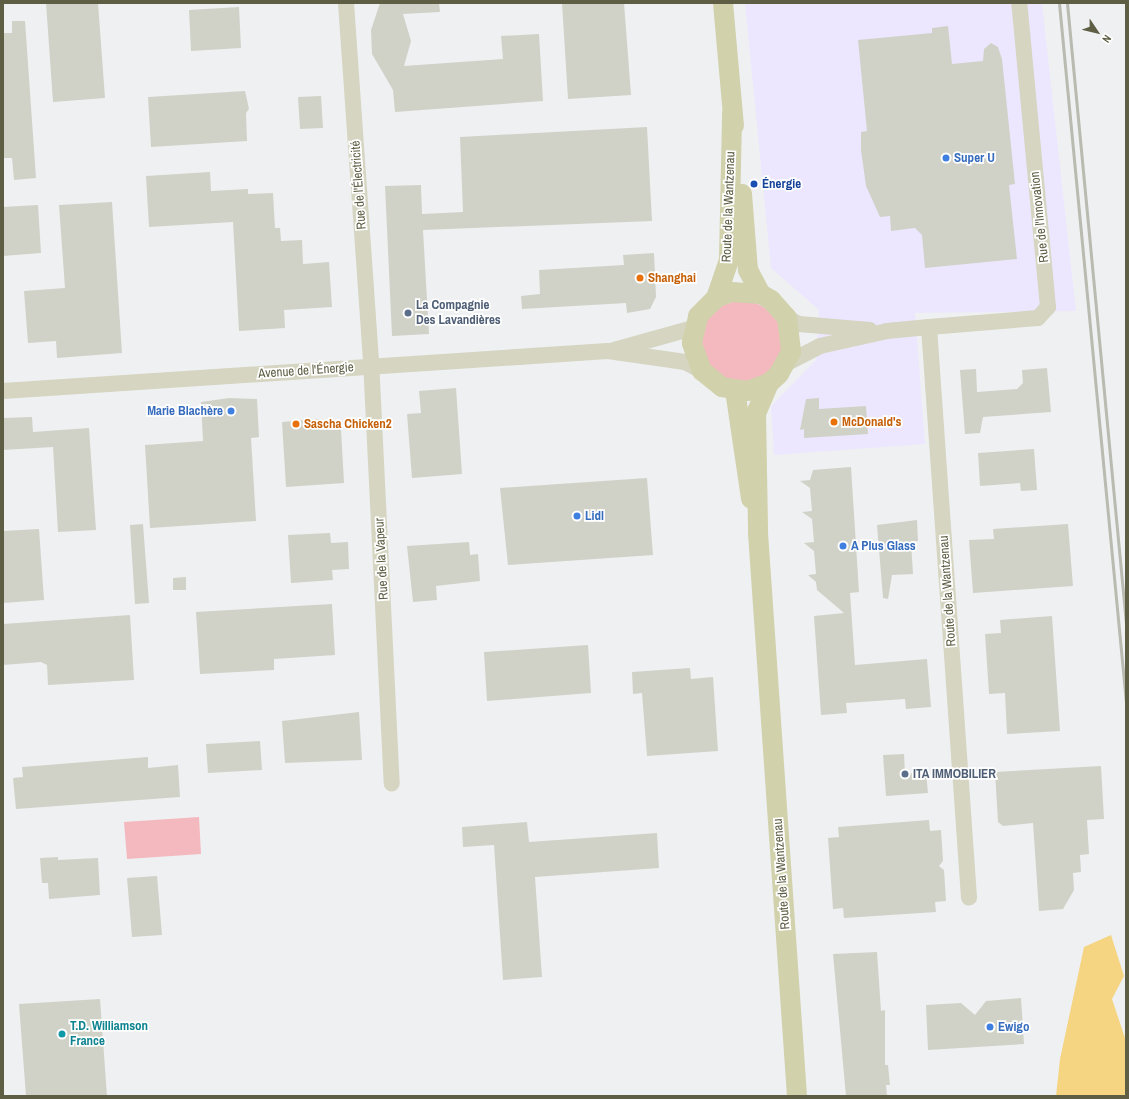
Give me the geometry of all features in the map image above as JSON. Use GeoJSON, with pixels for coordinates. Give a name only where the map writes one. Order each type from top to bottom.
{"type":"FeatureCollection","features":[{"type":"Feature","properties":{"kind":"main road","name":"Route de la Wantzenau"},"geometry":{"type":"LineString","coordinates":[[723,3],[732,114],[748,270],[761,294]]}},
{"type":"Feature","properties":{"kind":"main road","name":"Route de la Wantzenau"},"geometry":{"type":"LineString","coordinates":[[716,298],[729,260],[732,114]]}},
{"type":"Feature","properties":{"kind":"main road"},"geometry":{"type":"LineString","coordinates":[[730,292],[761,294],[771,300],[787,318],[792,341],[787,363],[769,383],[747,391],[735,390],[711,380],[702,371],[693,350],[693,328],[702,311],[716,298],[730,292]]}},
{"type":"Feature","properties":{"kind":"main road","name":"Route de la Wantzenau"},"geometry":{"type":"LineString","coordinates":[[769,383],[756,413],[758,532],[797,1096]]}},
{"type":"Feature","properties":{"kind":"main road","name":"Route de la Wantzenau"},"geometry":{"type":"LineString","coordinates":[[735,390],[744,470],[758,532]]}},
{"type":"Feature","properties":{"kind":"street","name":"Rue de l'Électricité"},"geometry":{"type":"LineString","coordinates":[[346,3],[371,367]]}},
{"type":"Feature","properties":{"kind":"street","name":"Rue de l'Innovation"},"geometry":{"type":"LineString","coordinates":[[930,327],[1038,318],[1048,307],[1019,3]]}},
{"type":"Feature","properties":{"kind":"street"},"geometry":{"type":"LineString","coordinates":[[787,318],[819,327],[887,331]]}},
{"type":"Feature","properties":{"kind":"street"},"geometry":{"type":"LineString","coordinates":[[787,363],[820,346],[887,331],[930,327]]}},
{"type":"Feature","properties":{"kind":"street","name":"Route de la Wantzenau"},"geometry":{"type":"LineString","coordinates":[[930,327],[970,898]]}},
{"type":"Feature","properties":{"kind":"street","name":"Avenue de l'Énergie"},"geometry":{"type":"LineString","coordinates":[[3,391],[608,351],[693,328]]}},
{"type":"Feature","properties":{"kind":"street","name":"Avenue de l'Énergie"},"geometry":{"type":"LineString","coordinates":[[608,351],[685,362],[702,371]]}},
{"type":"Feature","properties":{"kind":"street","name":"Rue de la Vapeur"},"geometry":{"type":"LineString","coordinates":[[371,367],[392,752],[392,783]]}},
{"type":"Feature","properties":{"kind":"shaded area"},"geometry":{"type":"Polygon","coordinates":[[[745,3],[1042,3],[1076,311],[915,313],[925,444],[774,455],[771,406],[816,360],[819,310],[771,268],[745,3]]]}},
{"type":"Feature","properties":{"kind":"shaded area"},"geometry":{"type":"Polygon","coordinates":[[[742,301],[758,304],[771,313],[780,326],[783,342],[780,358],[771,371],[758,380],[742,383],[726,380],[713,371],[704,358],[701,342],[704,326],[713,313],[726,304],[742,301]]]}},
{"type":"Feature","properties":{"kind":"shaded area"},"geometry":{"type":"Polygon","coordinates":[[[199,817],[201,854],[127,859],[124,822],[199,817]]]}},
{"type":"Feature","properties":{"kind":"shaded area"},"geometry":{"type":"Polygon","coordinates":[[[1111,935],[1124,976],[1112,999],[1126,1041],[1126,1096],[1056,1096],[1060,1059],[1084,947],[1111,935]]]}},
{"type":"Feature","properties":{"kind":"building"},"geometry":{"type":"Polygon","coordinates":[[[46,3],[98,3],[105,98],[53,102],[46,3]]]}},
{"type":"Feature","properties":{"kind":"building"},"geometry":{"type":"Polygon","coordinates":[[[380,3],[439,3],[440,12],[403,14],[411,41],[404,66],[503,59],[501,36],[539,34],[543,101],[395,112],[393,90],[372,54],[371,30],[380,3]]]}},
{"type":"Feature","properties":{"kind":"building"},"geometry":{"type":"Polygon","coordinates":[[[562,3],[624,3],[631,95],[568,99],[562,3]]]}},
{"type":"Feature","properties":{"kind":"building"},"geometry":{"type":"Polygon","coordinates":[[[239,7],[241,48],[191,51],[189,10],[239,7]]]}},
{"type":"Feature","properties":{"kind":"building"},"geometry":{"type":"Polygon","coordinates":[[[12,21],[25,21],[36,178],[14,180],[12,158],[3,158],[3,33],[12,33],[12,21]]]}},
{"type":"Feature","properties":{"kind":"building","name":"Super U"},"geometry":{"type":"Polygon","coordinates":[[[948,26],[952,64],[983,61],[984,49],[991,43],[998,47],[1002,59],[1015,184],[1009,185],[1017,259],[925,268],[922,235],[915,228],[891,231],[890,216],[880,217],[866,186],[861,150],[861,132],[867,131],[858,40],[932,33],[932,28],[948,26]]]}},
{"type":"Feature","properties":{"kind":"building"},"geometry":{"type":"Polygon","coordinates":[[[245,91],[249,109],[246,113],[247,141],[151,147],[148,97],[245,91]]]}},
{"type":"Feature","properties":{"kind":"building"},"geometry":{"type":"Polygon","coordinates":[[[321,96],[323,128],[300,129],[298,97],[321,96]]]}},
{"type":"Feature","properties":{"kind":"building"},"geometry":{"type":"Polygon","coordinates":[[[647,127],[652,221],[423,230],[429,334],[392,336],[385,186],[421,185],[422,214],[463,212],[460,137],[647,127]]]}},
{"type":"Feature","properties":{"kind":"building"},"geometry":{"type":"Polygon","coordinates":[[[210,172],[211,191],[248,189],[248,194],[273,193],[275,228],[280,228],[281,241],[302,240],[303,264],[329,262],[332,307],[284,310],[285,328],[239,331],[233,222],[149,227],[146,176],[210,172]]]}},
{"type":"Feature","properties":{"kind":"building"},"geometry":{"type":"Polygon","coordinates":[[[112,202],[122,353],[57,358],[56,341],[28,343],[24,291],[65,288],[59,205],[112,202]]]}},
{"type":"Feature","properties":{"kind":"building"},"geometry":{"type":"Polygon","coordinates":[[[38,205],[41,253],[3,256],[3,207],[38,205]]]}},
{"type":"Feature","properties":{"kind":"building"},"geometry":{"type":"Polygon","coordinates":[[[654,253],[656,297],[650,309],[627,313],[626,303],[522,309],[521,296],[540,294],[539,270],[624,265],[623,255],[654,253]]]}},
{"type":"Feature","properties":{"kind":"building"},"geometry":{"type":"Polygon","coordinates":[[[1047,368],[1051,412],[983,417],[980,433],[965,434],[960,370],[976,369],[977,392],[1017,389],[1023,383],[1022,370],[1047,368]]]}},
{"type":"Feature","properties":{"kind":"building"},"geometry":{"type":"Polygon","coordinates":[[[456,388],[462,474],[412,478],[407,414],[421,413],[419,391],[456,388]]]}},
{"type":"Feature","properties":{"kind":"building"},"geometry":{"type":"Polygon","coordinates":[[[229,398],[257,399],[259,437],[251,438],[256,521],[150,528],[145,445],[203,441],[201,402],[229,398]]]}},
{"type":"Feature","properties":{"kind":"building","name":"McDonald's"},"geometry":{"type":"Polygon","coordinates":[[[819,398],[819,409],[866,406],[868,434],[804,438],[804,429],[800,430],[806,399],[819,398]]]}},
{"type":"Feature","properties":{"kind":"building"},"geometry":{"type":"Polygon","coordinates":[[[32,417],[33,432],[89,428],[96,530],[58,532],[53,447],[3,450],[3,418],[32,417]]]}},
{"type":"Feature","properties":{"kind":"building"},"geometry":{"type":"Polygon","coordinates":[[[320,419],[321,430],[341,429],[344,483],[286,487],[282,422],[320,419]]]}},
{"type":"Feature","properties":{"kind":"building"},"geometry":{"type":"Polygon","coordinates":[[[1034,449],[1037,490],[1021,491],[1020,483],[980,486],[978,453],[1034,449]]]}},
{"type":"Feature","properties":{"kind":"building"},"geometry":{"type":"Polygon","coordinates":[[[851,467],[859,592],[850,593],[855,665],[927,659],[931,707],[906,709],[905,699],[846,703],[847,713],[821,715],[814,616],[844,613],[817,590],[816,582],[808,575],[816,574],[814,551],[804,543],[814,542],[812,519],[802,512],[812,511],[810,488],[800,481],[810,480],[813,470],[851,467]]]}},
{"type":"Feature","properties":{"kind":"building"},"geometry":{"type":"Polygon","coordinates":[[[647,478],[653,555],[508,565],[500,488],[647,478]]]}},
{"type":"Feature","properties":{"kind":"building"},"geometry":{"type":"Polygon","coordinates":[[[917,520],[918,541],[911,541],[913,574],[892,575],[888,599],[883,598],[877,525],[917,520]]]}},
{"type":"Feature","properties":{"kind":"building"},"geometry":{"type":"Polygon","coordinates":[[[143,524],[149,603],[135,604],[130,525],[143,524]]]}},
{"type":"Feature","properties":{"kind":"building"},"geometry":{"type":"Polygon","coordinates":[[[1068,524],[1073,586],[973,593],[969,540],[994,539],[993,529],[1068,524]]]}},
{"type":"Feature","properties":{"kind":"building"},"geometry":{"type":"Polygon","coordinates":[[[39,529],[44,600],[3,603],[3,531],[39,529]]]}},
{"type":"Feature","properties":{"kind":"building"},"geometry":{"type":"Polygon","coordinates":[[[330,533],[331,543],[348,542],[349,569],[332,570],[333,580],[291,583],[288,535],[330,533]]]}},
{"type":"Feature","properties":{"kind":"building"},"geometry":{"type":"Polygon","coordinates":[[[469,542],[470,555],[478,554],[480,581],[436,586],[437,600],[413,602],[407,546],[469,542]]]}},
{"type":"Feature","properties":{"kind":"building"},"geometry":{"type":"Polygon","coordinates":[[[186,577],[186,590],[173,590],[173,578],[186,577]]]}},
{"type":"Feature","properties":{"kind":"building"},"geometry":{"type":"Polygon","coordinates":[[[332,604],[335,655],[274,659],[274,670],[200,674],[196,612],[332,604]]]}},
{"type":"Feature","properties":{"kind":"building"},"geometry":{"type":"Polygon","coordinates":[[[130,615],[134,680],[48,685],[47,665],[41,662],[3,665],[3,624],[130,615]]]}},
{"type":"Feature","properties":{"kind":"building"},"geometry":{"type":"Polygon","coordinates":[[[1052,616],[1060,731],[1007,734],[1005,693],[989,694],[985,634],[1001,633],[1000,620],[1052,616]]]}},
{"type":"Feature","properties":{"kind":"building"},"geometry":{"type":"Polygon","coordinates":[[[588,645],[591,693],[487,701],[484,652],[588,645]]]}},
{"type":"Feature","properties":{"kind":"building"},"geometry":{"type":"Polygon","coordinates":[[[690,668],[691,679],[713,677],[718,751],[647,756],[642,693],[633,694],[632,672],[690,668]]]}},
{"type":"Feature","properties":{"kind":"building"},"geometry":{"type":"Polygon","coordinates":[[[359,712],[362,760],[285,763],[282,721],[359,712]]]}},
{"type":"Feature","properties":{"kind":"building"},"geometry":{"type":"Polygon","coordinates":[[[260,741],[262,770],[208,773],[206,744],[260,741]]]}},
{"type":"Feature","properties":{"kind":"building","name":"ITA IMMOBILIER"},"geometry":{"type":"Polygon","coordinates":[[[904,754],[905,774],[926,772],[928,793],[886,796],[883,755],[904,754]]]}},
{"type":"Feature","properties":{"kind":"building"},"geometry":{"type":"Polygon","coordinates":[[[148,757],[148,768],[178,765],[180,797],[16,809],[13,778],[23,777],[22,767],[148,757]]]}},
{"type":"Feature","properties":{"kind":"building"},"geometry":{"type":"Polygon","coordinates":[[[1101,766],[1104,819],[1087,820],[1089,854],[1080,855],[1081,872],[1073,873],[1074,890],[1063,909],[1039,911],[1033,823],[1003,826],[998,822],[995,772],[1101,766]]]}},
{"type":"Feature","properties":{"kind":"building"},"geometry":{"type":"Polygon","coordinates":[[[929,820],[930,831],[941,830],[943,861],[939,866],[944,870],[946,901],[935,902],[936,912],[844,918],[843,908],[833,909],[828,838],[839,837],[838,827],[929,820]]]}},
{"type":"Feature","properties":{"kind":"building"},"geometry":{"type":"Polygon","coordinates":[[[527,822],[529,842],[657,833],[659,868],[535,877],[542,977],[503,980],[494,845],[463,847],[462,827],[527,822]]]}},
{"type":"Feature","properties":{"kind":"building"},"geometry":{"type":"Polygon","coordinates":[[[58,857],[58,860],[98,858],[100,895],[49,899],[48,883],[42,883],[40,858],[58,857]]]}},
{"type":"Feature","properties":{"kind":"building"},"geometry":{"type":"Polygon","coordinates":[[[157,876],[162,935],[132,937],[127,878],[157,876]]]}},
{"type":"Feature","properties":{"kind":"building"},"geometry":{"type":"Polygon","coordinates":[[[877,952],[881,1011],[885,1010],[885,1065],[888,1065],[890,1085],[886,1085],[887,1096],[846,1096],[833,954],[877,952]]]}},
{"type":"Feature","properties":{"kind":"building"},"geometry":{"type":"Polygon","coordinates":[[[1021,998],[1024,1044],[928,1050],[926,1005],[961,1003],[975,1015],[986,1001],[1021,998]]]}},
{"type":"Feature","properties":{"kind":"building","name":"T.D. Williamson France"},"geometry":{"type":"Polygon","coordinates":[[[100,999],[107,1096],[26,1096],[19,1004],[100,999]]]}},
{"type":"Feature","properties":{"kind":"railway"},"geometry":{"type":"LineString","coordinates":[[1059,3],[1126,703]]}},
{"type":"Feature","properties":{"kind":"railway"},"geometry":{"type":"LineString","coordinates":[[1067,3],[1126,624]]}},
{"type":"Feature","properties":{"kind":"place","name":"Super U"},"geometry":{"type":"Point","coordinates":[946,158]}},
{"type":"Feature","properties":{"kind":"place","name":"Énergie"},"geometry":{"type":"Point","coordinates":[754,184]}},
{"type":"Feature","properties":{"kind":"place","name":"Shanghai"},"geometry":{"type":"Point","coordinates":[640,278]}},
{"type":"Feature","properties":{"kind":"place","name":"La Compagnie Des Lavandières"},"geometry":{"type":"Point","coordinates":[408,313]}},
{"type":"Feature","properties":{"kind":"place","name":"Marie Blachère"},"geometry":{"type":"Point","coordinates":[231,411]}},
{"type":"Feature","properties":{"kind":"place","name":"McDonald's"},"geometry":{"type":"Point","coordinates":[834,422]}},
{"type":"Feature","properties":{"kind":"place","name":"Sascha Chicken2"},"geometry":{"type":"Point","coordinates":[296,424]}},
{"type":"Feature","properties":{"kind":"place","name":"Lidl"},"geometry":{"type":"Point","coordinates":[577,516]}},
{"type":"Feature","properties":{"kind":"place","name":"A Plus Glass"},"geometry":{"type":"Point","coordinates":[843,546]}},
{"type":"Feature","properties":{"kind":"place","name":"ITA IMMOBILIER"},"geometry":{"type":"Point","coordinates":[905,774]}},
{"type":"Feature","properties":{"kind":"place","name":"Ewigo"},"geometry":{"type":"Point","coordinates":[990,1027]}},
{"type":"Feature","properties":{"kind":"place","name":"T.D. Williamson France"},"geometry":{"type":"Point","coordinates":[62,1034]}}]}
